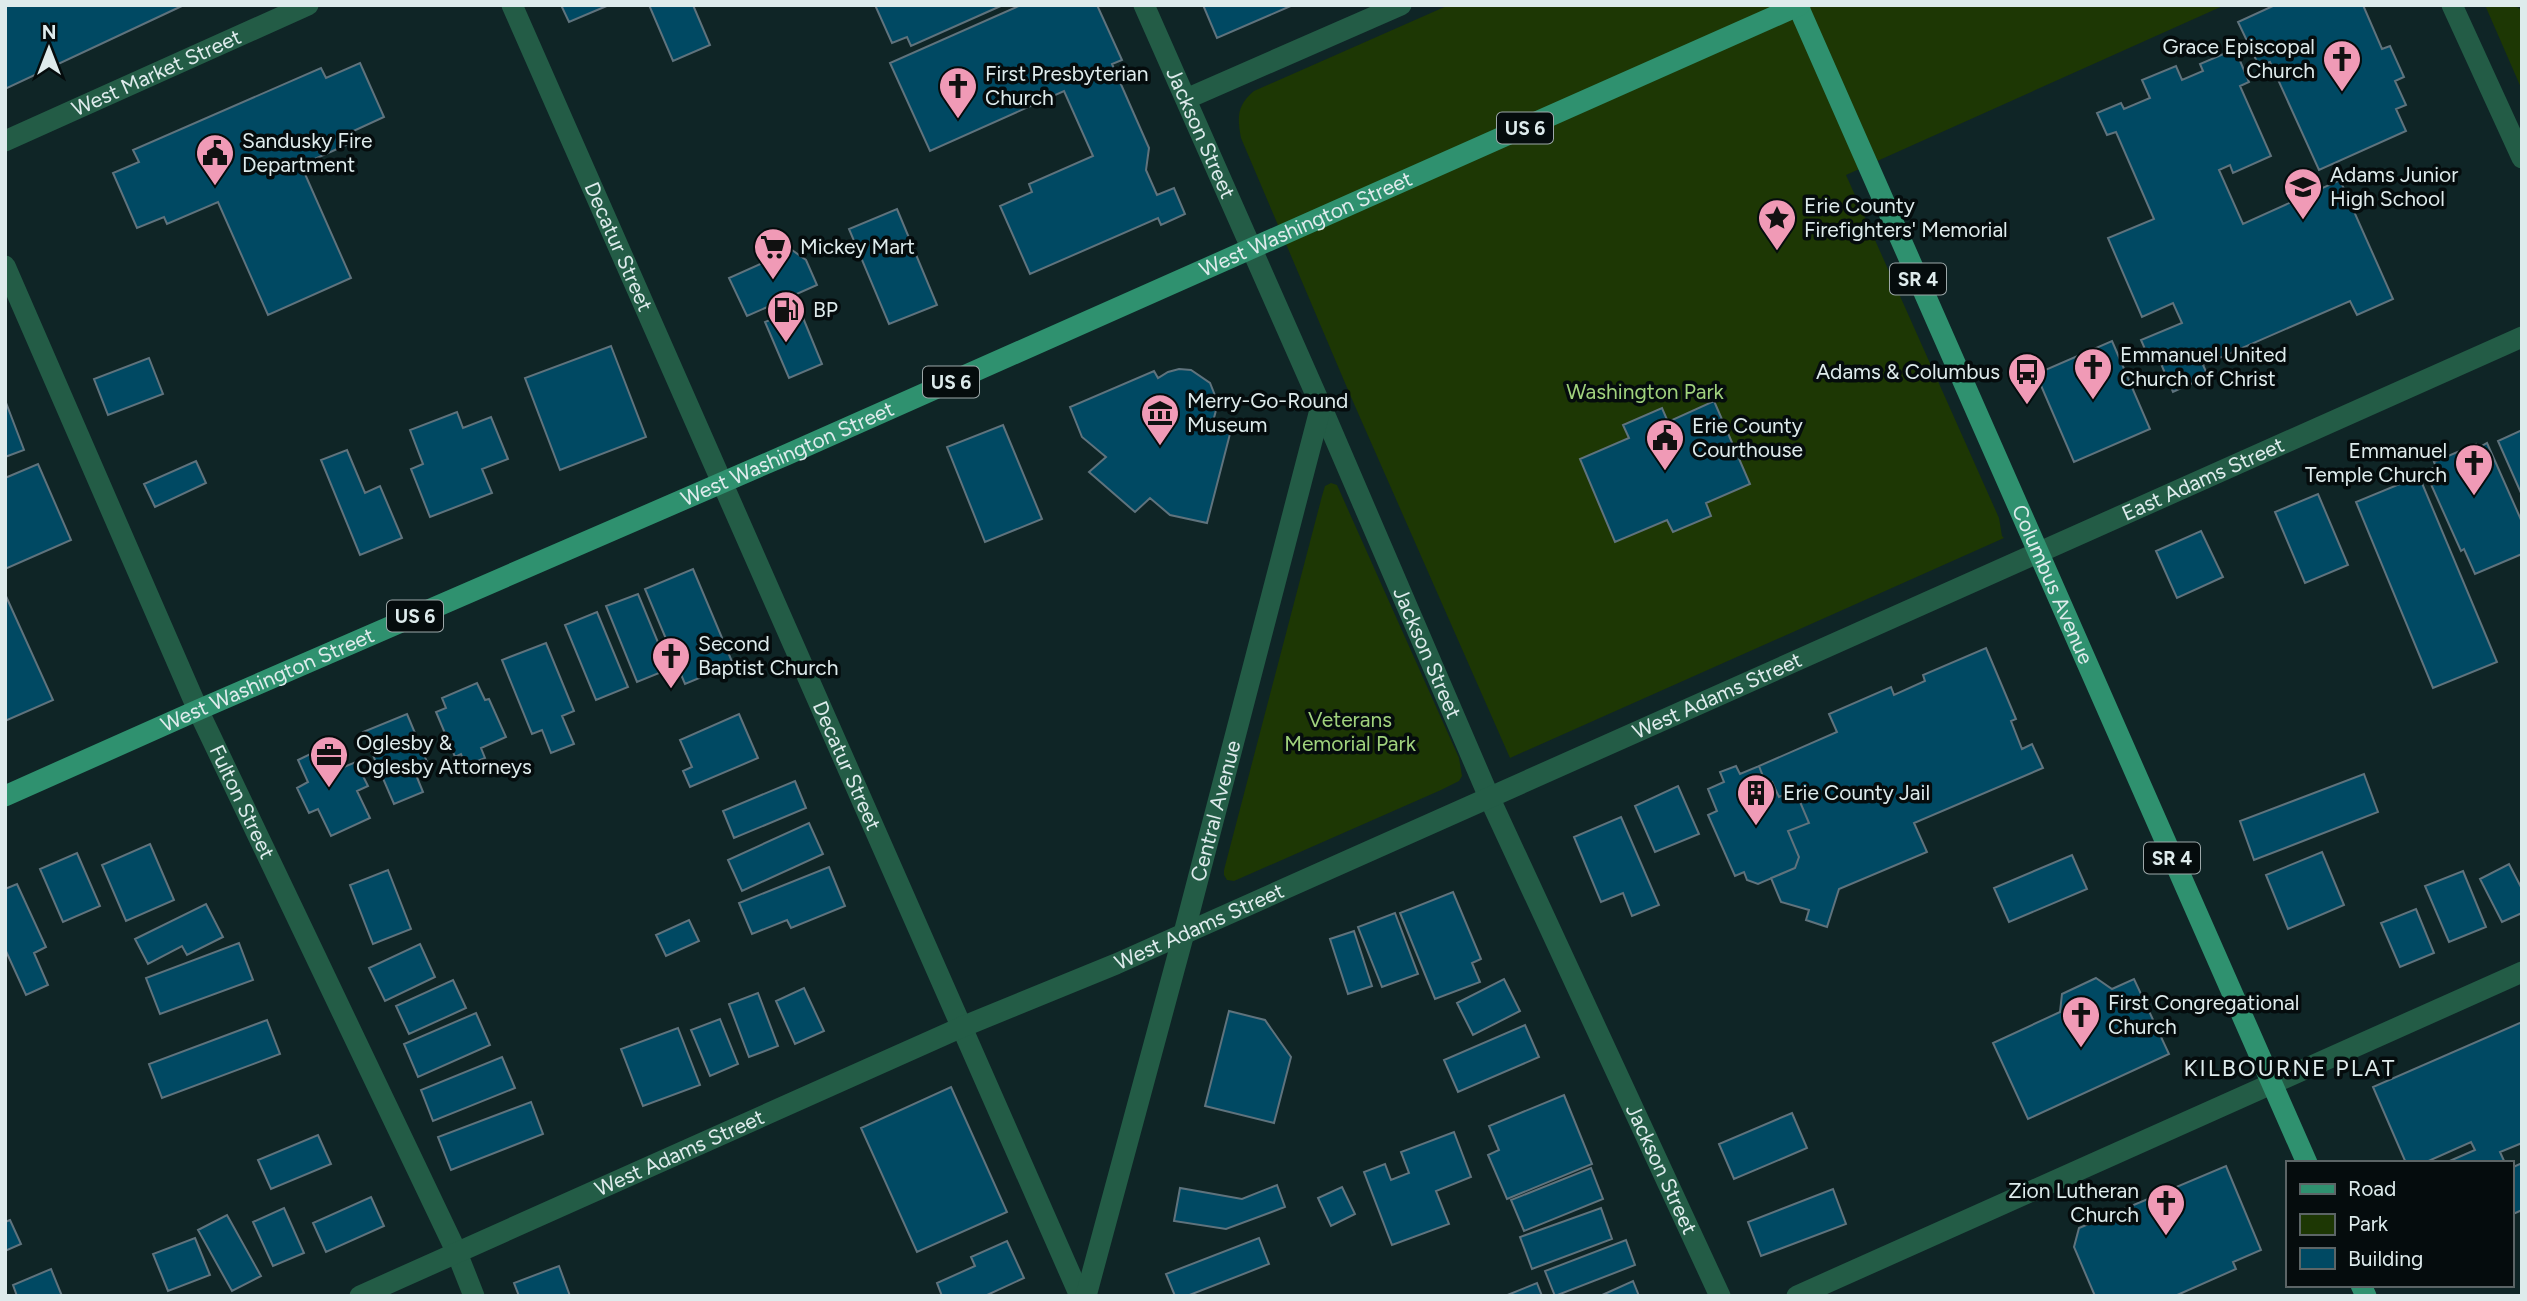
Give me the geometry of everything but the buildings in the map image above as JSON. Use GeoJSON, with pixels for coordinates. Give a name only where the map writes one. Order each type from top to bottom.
{"type":"FeatureCollection","features":[{"type":"Feature","properties":{"kind":"main road","name":"West Washington Street"},"geometry":{"type":"LineString","coordinates":[[5,796],[723,484],[1798,6]]}},
{"type":"Feature","properties":{"kind":"main road","name":"Columbus Avenue"},"geometry":{"type":"LineString","coordinates":[[1798,6],[2306,1161]]}},
{"type":"Feature","properties":{"kind":"street","name":"West Market Street"},"geometry":{"type":"LineString","coordinates":[[5,141],[308,5]]}},
{"type":"Feature","properties":{"kind":"street","name":"Decatur Street"},"geometry":{"type":"LineString","coordinates":[[512,5],[1080,1296]]}},
{"type":"Feature","properties":{"kind":"street","name":"Jackson Street"},"geometry":{"type":"LineString","coordinates":[[1144,5],[1321,406],[1489,797],[1720,1296]]}},
{"type":"Feature","properties":{"kind":"street"},"geometry":{"type":"LineString","coordinates":[[1186,99],[1401,5]]}},
{"type":"Feature","properties":{"kind":"street"},"geometry":{"type":"LineString","coordinates":[[2452,5],[2522,158]]}},
{"type":"Feature","properties":{"kind":"street","name":"Fulton Street"},"geometry":{"type":"LineString","coordinates":[[5,265],[198,710],[457,1253],[474,1296]]}},
{"type":"Feature","properties":{"kind":"street","name":"East Adams Street"},"geometry":{"type":"LineString","coordinates":[[2039,552],[2522,337]]}},
{"type":"Feature","properties":{"kind":"street","name":"Central Avenue"},"geometry":{"type":"LineString","coordinates":[[1086,1296],[1321,406]]}},
{"type":"Feature","properties":{"kind":"street","name":"West Adams Street"},"geometry":{"type":"LineString","coordinates":[[360,1296],[962,1027],[1116,964],[2039,552]]}},
{"type":"Feature","properties":{"kind":"street"},"geometry":{"type":"LineString","coordinates":[[1797,1296],[2522,972]]}},
{"type":"Feature","properties":{"kind":"green space","name":"Washington Park"},"geometry":{"type":"Polygon","coordinates":[[[1449,5],[2225,5],[1846,175],[1999,518],[2004,538],[1510,758],[1351,397],[1241,138],[1239,124],[1241,106],[1254,91],[1449,5]]]}},
{"type":"Feature","properties":{"kind":"green space"},"geometry":{"type":"Polygon","coordinates":[[[2485,5],[2513,5],[2522,10],[2522,90],[2485,5]]]}},
{"type":"Feature","properties":{"kind":"green space","name":"Veterans Memorial Park"},"geometry":{"type":"Polygon","coordinates":[[[1331,483],[1337,485],[1459,758],[1462,776],[1459,781],[1441,790],[1234,881],[1227,880],[1224,870],[1322,496],[1325,486],[1331,483]]]}},
{"type":"Feature","properties":{"kind":"place","name":"Grace Episcopal Church"},"geometry":{"type":"Point","coordinates":[2342,93]}},
{"type":"Feature","properties":{"kind":"place","name":"First Presbyterian Church"},"geometry":{"type":"Point","coordinates":[958,120]}},
{"type":"Feature","properties":{"kind":"place","name":"Sandusky Fire Department"},"geometry":{"type":"Point","coordinates":[215,187]}},
{"type":"Feature","properties":{"kind":"place","name":"Adams Junior High School"},"geometry":{"type":"Point","coordinates":[2303,221]}},
{"type":"Feature","properties":{"kind":"place","name":"Erie County Firefighters' Memorial"},"geometry":{"type":"Point","coordinates":[1777,252]}},
{"type":"Feature","properties":{"kind":"place","name":"Mickey Mart"},"geometry":{"type":"Point","coordinates":[773,281]}},
{"type":"Feature","properties":{"kind":"place","name":"BP"},"geometry":{"type":"Point","coordinates":[786,344]}},
{"type":"Feature","properties":{"kind":"place","name":"Emmanuel United Church of Christ"},"geometry":{"type":"Point","coordinates":[2093,401]}},
{"type":"Feature","properties":{"kind":"place","name":"Adams & Columbus"},"geometry":{"type":"Point","coordinates":[2027,406]}},
{"type":"Feature","properties":{"kind":"place","name":"Merry-Go-Round Museum"},"geometry":{"type":"Point","coordinates":[1160,447]}},
{"type":"Feature","properties":{"kind":"place","name":"Erie County Courthouse"},"geometry":{"type":"Point","coordinates":[1665,472]}},
{"type":"Feature","properties":{"kind":"place","name":"Emmanuel Temple Church"},"geometry":{"type":"Point","coordinates":[2474,497]}},
{"type":"Feature","properties":{"kind":"place","name":"Second Baptist Church"},"geometry":{"type":"Point","coordinates":[671,690]}},
{"type":"Feature","properties":{"kind":"place","name":"Oglesby & Oglesby Attorneys"},"geometry":{"type":"Point","coordinates":[329,789]}},
{"type":"Feature","properties":{"kind":"place","name":"Erie County Jail"},"geometry":{"type":"Point","coordinates":[1756,827]}},
{"type":"Feature","properties":{"kind":"place","name":"First Congregational Church"},"geometry":{"type":"Point","coordinates":[2081,1049]}},
{"type":"Feature","properties":{"kind":"place","name":"Zion Lutheran Church"},"geometry":{"type":"Point","coordinates":[2166,1237]}},
{"type":"Feature","properties":{"kind":"district","name":"KILBOURNE PLAT"},"geometry":{"type":"Point","coordinates":[2290,1068]}}]}
